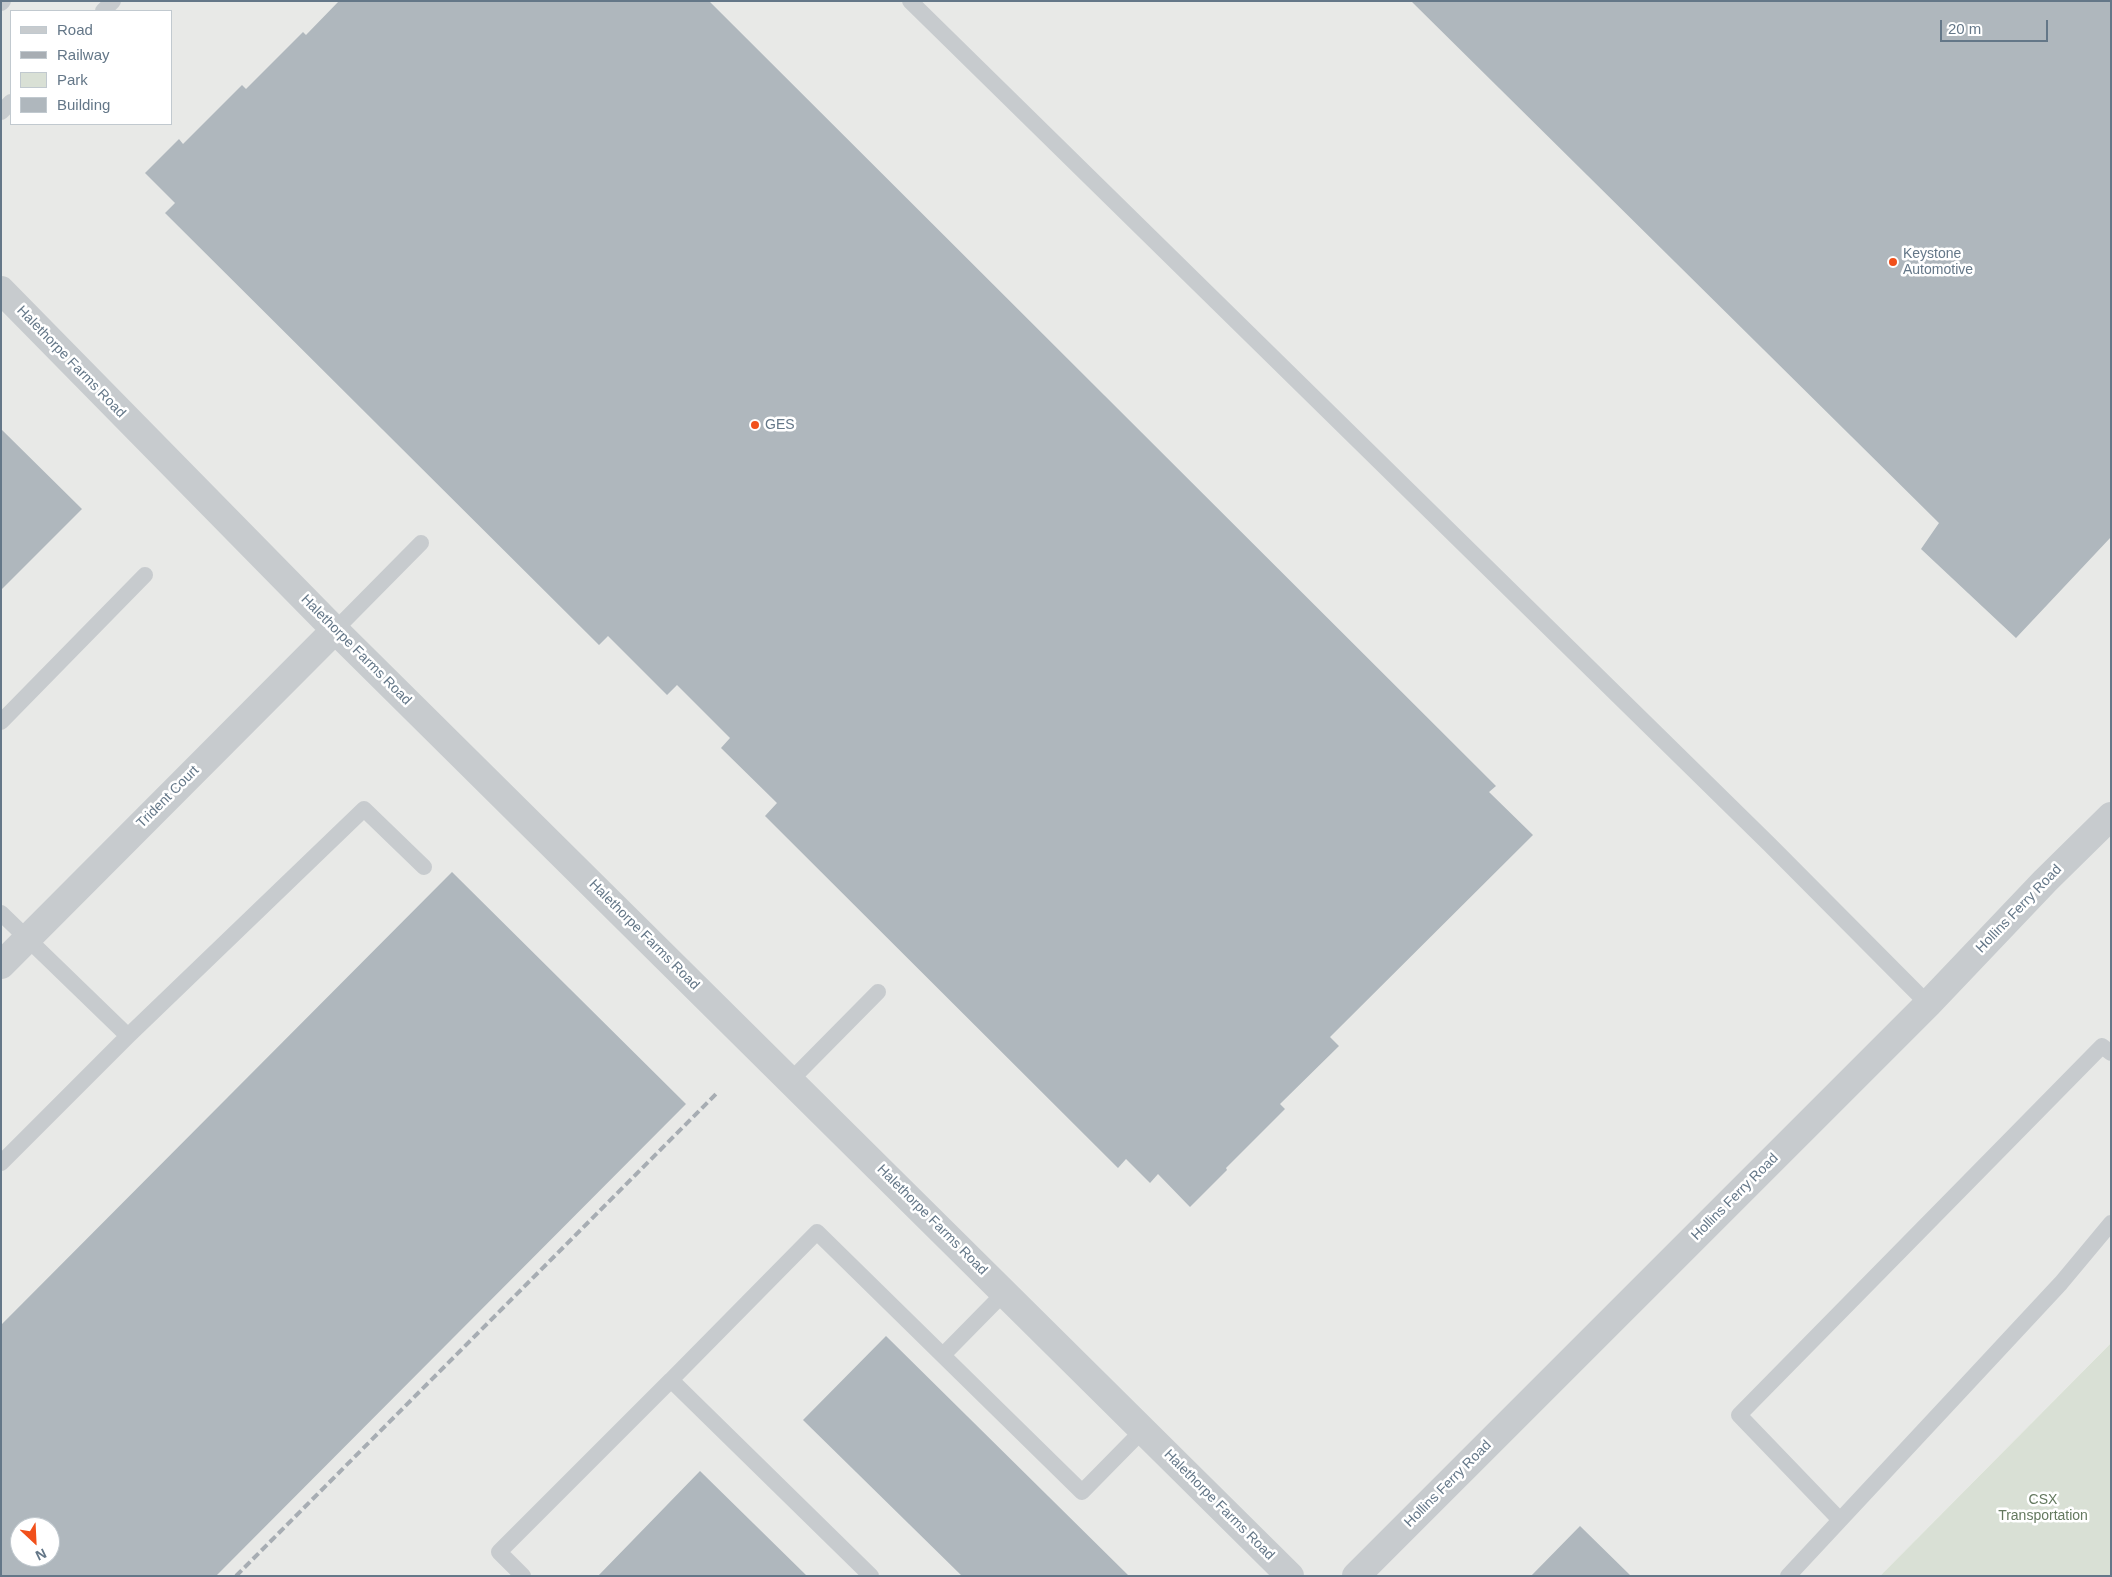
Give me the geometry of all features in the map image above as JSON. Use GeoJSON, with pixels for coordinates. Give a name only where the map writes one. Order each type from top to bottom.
{"type":"FeatureCollection","features":[{"type":"Feature","properties":{"kind":"street","name":"Halethorpe Farms Road"},"geometry":{"type":"LineString","coordinates":[[1,290],[335,630],[1144,1429],[1290,1576]]}},
{"type":"Feature","properties":{"kind":"street","name":"Trident Court"},"geometry":{"type":"LineString","coordinates":[[1,965],[335,630]]}},
{"type":"Feature","properties":{"kind":"street","name":"Hollins Ferry Road"},"geometry":{"type":"LineString","coordinates":[[1356,1576],[1928,1004],[2045,881],[2111,816]]}},
{"type":"Feature","properties":{"kind":"lane"},"geometry":{"type":"LineString","coordinates":[[104,10],[113,1]]}},
{"type":"Feature","properties":{"kind":"lane"},"geometry":{"type":"LineString","coordinates":[[910,1],[1769,844],[1928,1004]]}},
{"type":"Feature","properties":{"kind":"lane"},"geometry":{"type":"LineString","coordinates":[[1,112],[10,103]]}},
{"type":"Feature","properties":{"kind":"lane"},"geometry":{"type":"LineString","coordinates":[[335,630],[421,543]]}},
{"type":"Feature","properties":{"kind":"lane"},"geometry":{"type":"LineString","coordinates":[[1,722],[145,575]]}},
{"type":"Feature","properties":{"kind":"lane"},"geometry":{"type":"LineString","coordinates":[[1,1163],[128,1036],[364,809],[424,867]]}},
{"type":"Feature","properties":{"kind":"lane"},"geometry":{"type":"LineString","coordinates":[[1,913],[128,1036]]}},
{"type":"Feature","properties":{"kind":"lane"},"geometry":{"type":"LineString","coordinates":[[791,1080],[878,992]]}},
{"type":"Feature","properties":{"kind":"lane"},"geometry":{"type":"LineString","coordinates":[[1840,1520],[1739,1415],[2102,1046],[2111,1053]]}},
{"type":"Feature","properties":{"kind":"lane"},"geometry":{"type":"LineString","coordinates":[[1788,1576],[2061,1283],[2111,1222]]}},
{"type":"Feature","properties":{"kind":"lane"},"geometry":{"type":"LineString","coordinates":[[523,1576],[499,1552],[817,1232],[1082,1492],[1144,1429]]}},
{"type":"Feature","properties":{"kind":"lane"},"geometry":{"type":"LineString","coordinates":[[943,1354],[1005,1292]]}},
{"type":"Feature","properties":{"kind":"lane"},"geometry":{"type":"LineString","coordinates":[[671,1380],[871,1576]]}},
{"type":"Feature","properties":{"kind":"shaded area"},"geometry":{"type":"Polygon","coordinates":[[[1,1],[2111,1],[2111,1343],[1880,1576],[1,1576],[1,1]]]}},
{"type":"Feature","properties":{"kind":"green space","name":"CSX Transportation"},"geometry":{"type":"Polygon","coordinates":[[[2111,1343],[2111,1576],[1880,1576],[2111,1343]]]}},
{"type":"Feature","properties":{"kind":"building","name":"GES"},"geometry":{"type":"Polygon","coordinates":[[[339,1],[709,1],[1496,786],[1489,792],[1533,835],[1330,1037],[1339,1046],[1280,1104],[1285,1109],[1190,1207],[1158,1174],[1150,1183],[1126,1159],[1118,1168],[765,816],[777,803],[721,748],[730,738],[677,685],[667,695],[608,636],[599,645],[165,213],[175,203],[145,173],[179,139],[183,144],[242,85],[246,89],[303,32],[306,35],[339,1]]]}},
{"type":"Feature","properties":{"kind":"building","name":"Keystone Automotive"},"geometry":{"type":"Polygon","coordinates":[[[1411,1],[2111,1],[2111,537],[2016,638],[1921,549],[1939,523],[1411,1]]]}},
{"type":"Feature","properties":{"kind":"building"},"geometry":{"type":"Polygon","coordinates":[[[1,429],[82,509],[1,590],[1,429]]]}},
{"type":"Feature","properties":{"kind":"building"},"geometry":{"type":"Polygon","coordinates":[[[452,872],[686,1104],[216,1576],[1,1576],[1,1325],[452,872]]]}},
{"type":"Feature","properties":{"kind":"building"},"geometry":{"type":"Polygon","coordinates":[[[886,1336],[1129,1576],[962,1576],[803,1420],[886,1336]]]}},
{"type":"Feature","properties":{"kind":"building"},"geometry":{"type":"Polygon","coordinates":[[[700,1471],[807,1576],[598,1576],[700,1471]]]}},
{"type":"Feature","properties":{"kind":"building"},"geometry":{"type":"Polygon","coordinates":[[[1580,1526],[1631,1576],[1531,1576],[1580,1526]]]}},
{"type":"Feature","properties":{"kind":"railway"},"geometry":{"type":"LineString","coordinates":[[236,1576],[717,1093]]}},
{"type":"Feature","properties":{"kind":"place","name":"Keystone Automotive"},"geometry":{"type":"Point","coordinates":[1893,262]}},
{"type":"Feature","properties":{"kind":"place","name":"GES"},"geometry":{"type":"Point","coordinates":[755,425]}}]}
